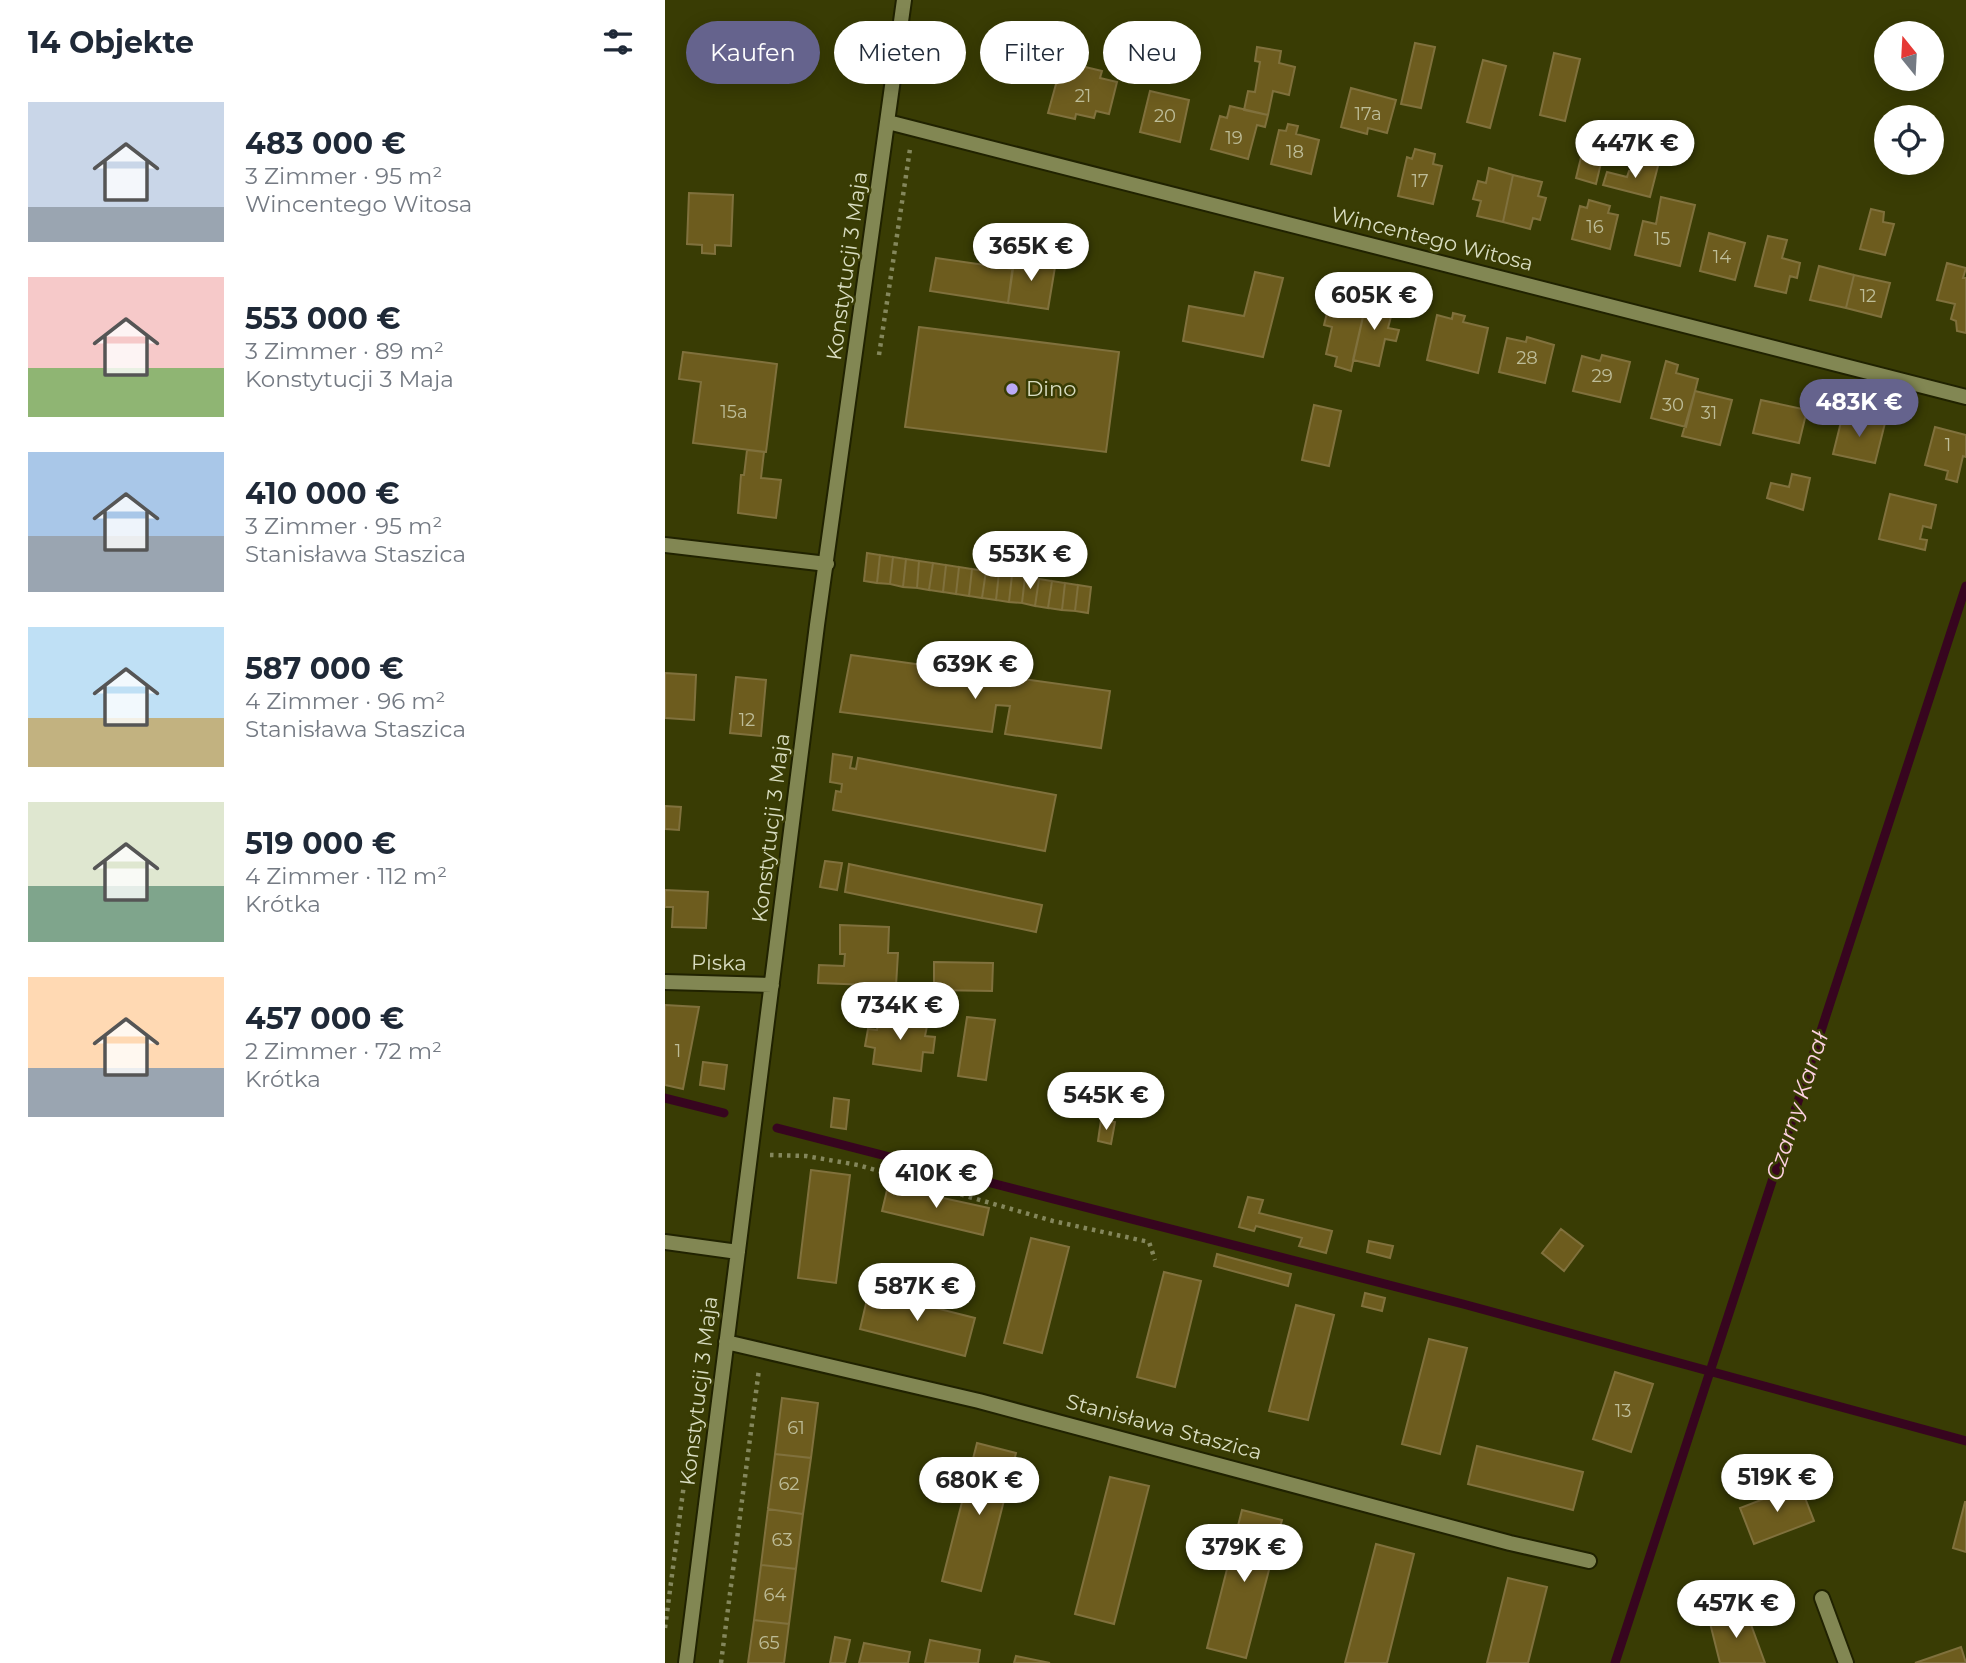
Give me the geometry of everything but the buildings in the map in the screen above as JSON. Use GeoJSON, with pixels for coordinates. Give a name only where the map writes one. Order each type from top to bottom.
{"type":"FeatureCollection","features":[{"type":"Feature","properties":{"kind":"street","name":"Konstytucji 3 Maja"},"geometry":{"type":"LineString","coordinates":[[686,1663],[827,564],[904,0]]}},
{"type":"Feature","properties":{"kind":"street","name":"Wincentego Witosa"},"geometry":{"type":"LineString","coordinates":[[888,122],[1966,397]]}},
{"type":"Feature","properties":{"kind":"street"},"geometry":{"type":"LineString","coordinates":[[665,545],[827,564]]}},
{"type":"Feature","properties":{"kind":"street","name":"Piska"},"geometry":{"type":"LineString","coordinates":[[665,982],[772,985]]}},
{"type":"Feature","properties":{"kind":"street"},"geometry":{"type":"LineString","coordinates":[[665,1242],[738,1252]]}},
{"type":"Feature","properties":{"kind":"street","name":"Stanisława Staszica"},"geometry":{"type":"LineString","coordinates":[[726,1342],[979,1401],[1589,1561]]}},
{"type":"Feature","properties":{"kind":"street"},"geometry":{"type":"LineString","coordinates":[[1822,1598],[1846,1663]]}},
{"type":"Feature","properties":{"kind":"path"},"geometry":{"type":"LineString","coordinates":[[769,1155],[806,1156],[858,1165],[980,1197],[1053,1221],[1149,1242],[1155,1260]]}},
{"type":"Feature","properties":{"kind":"path"},"geometry":{"type":"LineString","coordinates":[[721,1663],[762,1350]]}},
{"type":"Feature","properties":{"kind":"waterway","name":"Czarny Kanał"},"geometry":{"type":"LineString","coordinates":[[1615,1663],[1966,586]]}},
{"type":"Feature","properties":{"kind":"waterway"},"geometry":{"type":"LineString","coordinates":[[665,1098],[724,1113]]}},
{"type":"Feature","properties":{"kind":"waterway"},"geometry":{"type":"LineString","coordinates":[[777,1128],[1463,1304],[1966,1441]]}},
{"type":"Feature","properties":{"kind":"place","name":"Dino"},"geometry":{"type":"Point","coordinates":[1012,389]}}]}
